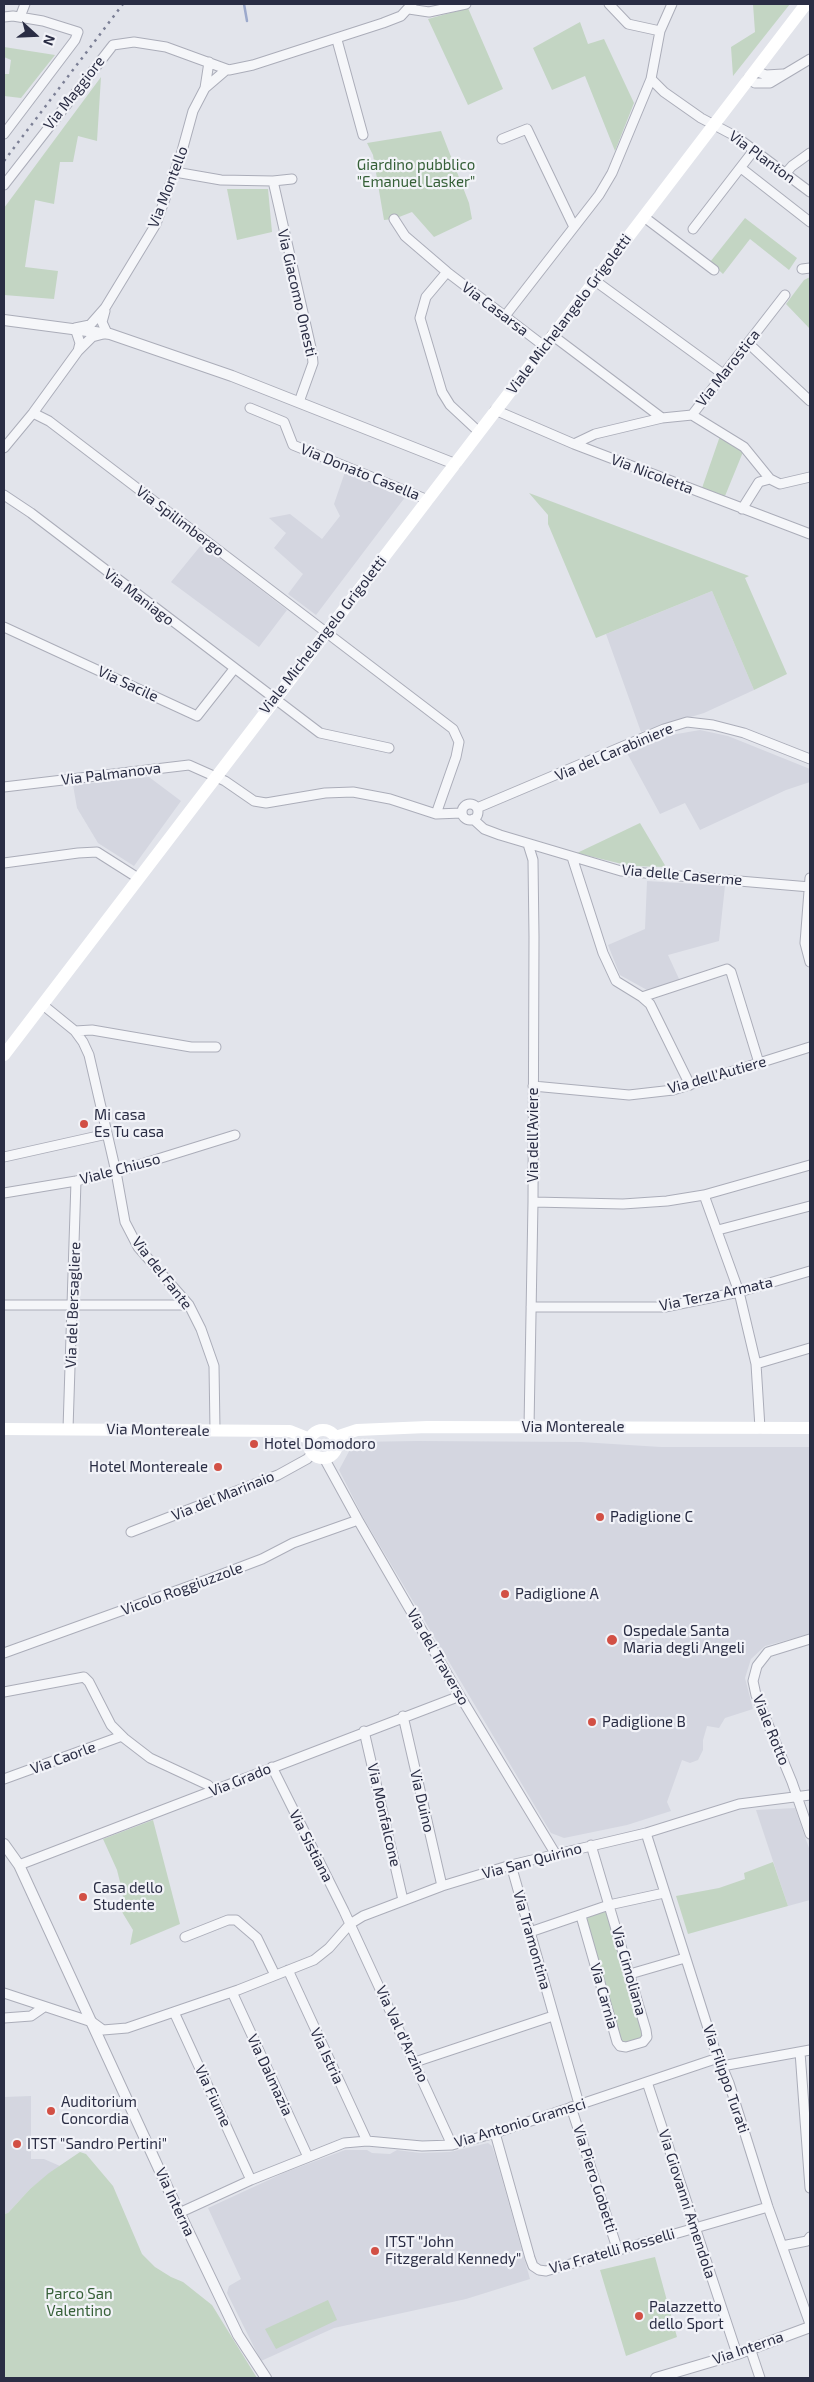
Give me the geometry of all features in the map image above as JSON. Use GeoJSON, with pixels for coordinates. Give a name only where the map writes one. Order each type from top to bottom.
{"type":"FeatureCollection","features":[{"type":"Feature","properties":{"kind":"main road","name":"Viale Michelangelo Grigoletti"},"geometry":{"type":"LineString","coordinates":[[4,1055],[215,776],[806,4]]}},
{"type":"Feature","properties":{"kind":"main road","name":"Via Montereale"},"geometry":{"type":"LineString","coordinates":[[336,1437],[358,1430],[529,1427],[810,1428]]}},
{"type":"Feature","properties":{"kind":"main road","name":"Via Montereale"},"geometry":{"type":"LineString","coordinates":[[4,1429],[290,1431],[310,1439]]}},
{"type":"Feature","properties":{"kind":"main road"},"geometry":{"type":"LineString","coordinates":[[320,1429],[330,1430],[336,1437],[336,1451],[318,1456],[309,1446],[310,1439],[320,1429]]}},
{"type":"Feature","properties":{"kind":"street"},"geometry":{"type":"LineString","coordinates":[[20,17],[25,4]]}},
{"type":"Feature","properties":{"kind":"street"},"geometry":{"type":"LineString","coordinates":[[226,70],[252,65],[337,40],[383,23],[411,6],[429,12],[466,4]]}},
{"type":"Feature","properties":{"kind":"street"},"geometry":{"type":"LineString","coordinates":[[609,4],[628,24],[660,31]]}},
{"type":"Feature","properties":{"kind":"street"},"geometry":{"type":"LineString","coordinates":[[505,316],[599,195],[612,173],[651,79],[660,31],[672,4]]}},
{"type":"Feature","properties":{"kind":"street"},"geometry":{"type":"LineString","coordinates":[[4,17],[20,17],[60,24],[78,32],[75,40],[4,134]]}},
{"type":"Feature","properties":{"kind":"street"},"geometry":{"type":"LineString","coordinates":[[337,40],[363,135]]}},
{"type":"Feature","properties":{"kind":"street","name":"Via Maggiore"},"geometry":{"type":"LineString","coordinates":[[4,185],[113,45],[134,42],[158,46],[184,52],[226,70]]}},
{"type":"Feature","properties":{"kind":"street"},"geometry":{"type":"LineString","coordinates":[[752,75],[762,84],[770,83],[810,59]]}},
{"type":"Feature","properties":{"kind":"street","name":"Via Montello"},"geometry":{"type":"LineString","coordinates":[[75,328],[90,324],[105,308],[156,224],[175,172],[193,111],[204,88],[209,62]]}},
{"type":"Feature","properties":{"kind":"street","name":"Via Montello"},"geometry":{"type":"LineString","coordinates":[[204,88],[226,70]]}},
{"type":"Feature","properties":{"kind":"street","name":"Via Planton"},"geometry":{"type":"LineString","coordinates":[[651,79],[664,92],[735,136],[810,192]]}},
{"type":"Feature","properties":{"kind":"street"},"geometry":{"type":"LineString","coordinates":[[502,139],[527,129],[574,227]]}},
{"type":"Feature","properties":{"kind":"street"},"geometry":{"type":"LineString","coordinates":[[693,228],[754,150]]}},
{"type":"Feature","properties":{"kind":"street"},"geometry":{"type":"LineString","coordinates":[[785,174],[792,166],[810,154]]}},
{"type":"Feature","properties":{"kind":"street"},"geometry":{"type":"LineString","coordinates":[[741,168],[810,222]]}},
{"type":"Feature","properties":{"kind":"street"},"geometry":{"type":"LineString","coordinates":[[175,172],[221,180],[273,182],[292,179]]}},
{"type":"Feature","properties":{"kind":"street","name":"Via Giacomo Onesti"},"geometry":{"type":"LineString","coordinates":[[273,182],[312,352],[313,364],[299,402]]}},
{"type":"Feature","properties":{"kind":"street"},"geometry":{"type":"LineString","coordinates":[[644,217],[714,270]]}},
{"type":"Feature","properties":{"kind":"street","name":"Via Casarsa"},"geometry":{"type":"LineString","coordinates":[[394,219],[405,236],[447,272],[544,346]]}},
{"type":"Feature","properties":{"kind":"street","name":"Via Casarsa"},"geometry":{"type":"LineString","coordinates":[[447,272],[426,297],[420,318],[442,392],[450,405],[479,432]]}},
{"type":"Feature","properties":{"kind":"street"},"geometry":{"type":"LineString","coordinates":[[594,280],[723,374]]}},
{"type":"Feature","properties":{"kind":"street","name":"Via Marostica"},"geometry":{"type":"LineString","coordinates":[[574,444],[595,434],[662,418],[692,415],[785,295]]}},
{"type":"Feature","properties":{"kind":"street"},"geometry":{"type":"LineString","coordinates":[[105,308],[102,322],[107,333]]}},
{"type":"Feature","properties":{"kind":"street"},"geometry":{"type":"LineString","coordinates":[[4,320],[107,333],[232,376],[455,464]]}},
{"type":"Feature","properties":{"kind":"street"},"geometry":{"type":"LineString","coordinates":[[75,328],[80,342],[78,352]]}},
{"type":"Feature","properties":{"kind":"street"},"geometry":{"type":"LineString","coordinates":[[4,448],[33,414],[78,352],[92,337],[107,333]]}},
{"type":"Feature","properties":{"kind":"street"},"geometry":{"type":"LineString","coordinates":[[552,335],[662,418]]}},
{"type":"Feature","properties":{"kind":"street"},"geometry":{"type":"LineString","coordinates":[[748,343],[810,401]]}},
{"type":"Feature","properties":{"kind":"street","name":"Via Donato Casella"},"geometry":{"type":"LineString","coordinates":[[250,408],[284,422],[293,445],[428,500]]}},
{"type":"Feature","properties":{"kind":"street","name":"Via Nicoletta"},"geometry":{"type":"LineString","coordinates":[[495,410],[574,444],[810,534]]}},
{"type":"Feature","properties":{"kind":"street","name":"Via Spilimbergo"},"geometry":{"type":"LineString","coordinates":[[33,414],[49,421],[453,729],[459,742],[456,757],[436,814]]}},
{"type":"Feature","properties":{"kind":"street"},"geometry":{"type":"LineString","coordinates":[[692,415],[744,447],[770,479],[780,484],[810,477]]}},
{"type":"Feature","properties":{"kind":"street"},"geometry":{"type":"LineString","coordinates":[[742,509],[759,482],[770,479]]}},
{"type":"Feature","properties":{"kind":"street","name":"Via Maniago"},"geometry":{"type":"LineString","coordinates":[[4,495],[31,513],[320,733],[389,748]]}},
{"type":"Feature","properties":{"kind":"street","name":"Via Sacile"},"geometry":{"type":"LineString","coordinates":[[4,627],[197,716],[234,669]]}},
{"type":"Feature","properties":{"kind":"street","name":"Via del Carabiniere"},"geometry":{"type":"LineString","coordinates":[[477,808],[664,729],[687,722],[713,725],[744,733],[810,759]]}},
{"type":"Feature","properties":{"kind":"street","name":"Via Palmanova"},"geometry":{"type":"LineString","coordinates":[[4,787],[189,765],[215,776]]}},
{"type":"Feature","properties":{"kind":"street","name":"Via delle Caserme"},"geometry":{"type":"LineString","coordinates":[[215,776],[245,796],[266,803],[325,793],[353,792],[390,799],[436,814],[462,813]]}},
{"type":"Feature","properties":{"kind":"street","name":"Via delle Caserme"},"geometry":{"type":"LineString","coordinates":[[462,813],[466,805],[471,804],[477,808]]}},
{"type":"Feature","properties":{"kind":"street"},"geometry":{"type":"LineString","coordinates":[[474,819],[477,815],[477,808]]}},
{"type":"Feature","properties":{"kind":"street","name":"Via delle Caserme"},"geometry":{"type":"LineString","coordinates":[[462,813],[466,819],[474,819],[484,829],[621,871],[810,884]]}},
{"type":"Feature","properties":{"kind":"street","name":"Via dell'Aviere"},"geometry":{"type":"LineString","coordinates":[[528,844],[533,860],[533,1202],[529,1427]]}},
{"type":"Feature","properties":{"kind":"street"},"geometry":{"type":"LineString","coordinates":[[4,863],[97,852],[138,878]]}},
{"type":"Feature","properties":{"kind":"street"},"geometry":{"type":"LineString","coordinates":[[572,857],[603,953],[616,981],[642,996],[650,1004],[690,1085]]}},
{"type":"Feature","properties":{"kind":"street"},"geometry":{"type":"LineString","coordinates":[[810,884],[805,943],[810,962]]}},
{"type":"Feature","properties":{"kind":"street"},"geometry":{"type":"LineString","coordinates":[[642,996],[727,969],[731,972],[759,1063]]}},
{"type":"Feature","properties":{"kind":"street","name":"Via del Fante"},"geometry":{"type":"LineString","coordinates":[[42,1005],[75,1031],[89,1055],[108,1134],[125,1222],[138,1247],[190,1305],[214,1366],[215,1430]]}},
{"type":"Feature","properties":{"kind":"street"},"geometry":{"type":"LineString","coordinates":[[75,1031],[92,1030],[181,1045],[216,1047]]}},
{"type":"Feature","properties":{"kind":"street","name":"Via dell'Autiere"},"geometry":{"type":"LineString","coordinates":[[533,1086],[629,1095],[673,1090],[810,1047]]}},
{"type":"Feature","properties":{"kind":"street"},"geometry":{"type":"LineString","coordinates":[[4,1157],[108,1134]]}},
{"type":"Feature","properties":{"kind":"street","name":"Viale Chiuso"},"geometry":{"type":"LineString","coordinates":[[4,1193],[116,1172],[235,1135]]}},
{"type":"Feature","properties":{"kind":"street"},"geometry":{"type":"LineString","coordinates":[[533,1202],[623,1204],[667,1201],[704,1195],[810,1165]]}},
{"type":"Feature","properties":{"kind":"street","name":"Via del Bersagliere"},"geometry":{"type":"LineString","coordinates":[[68,1429],[74,1304],[76,1181]]}},
{"type":"Feature","properties":{"kind":"street"},"geometry":{"type":"LineString","coordinates":[[704,1195],[739,1292],[756,1364],[760,1428]]}},
{"type":"Feature","properties":{"kind":"street"},"geometry":{"type":"LineString","coordinates":[[718,1230],[810,1206]]}},
{"type":"Feature","properties":{"kind":"street","name":"Via Terza Armata"},"geometry":{"type":"LineString","coordinates":[[531,1307],[665,1306],[739,1292],[810,1271]]}},
{"type":"Feature","properties":{"kind":"street"},"geometry":{"type":"LineString","coordinates":[[4,1305],[190,1305]]}},
{"type":"Feature","properties":{"kind":"street"},"geometry":{"type":"LineString","coordinates":[[756,1364],[810,1348]]}},
{"type":"Feature","properties":{"kind":"street","name":"Via del Traverso"},"geometry":{"type":"LineString","coordinates":[[318,1456],[358,1520],[460,1696],[555,1853]]}},
{"type":"Feature","properties":{"kind":"street","name":"Via del Marinaio"},"geometry":{"type":"LineString","coordinates":[[131,1532],[278,1474],[307,1459],[318,1456]]}},
{"type":"Feature","properties":{"kind":"street","name":"Vicolo Roggiuzzole"},"geometry":{"type":"LineString","coordinates":[[4,1653],[212,1578],[262,1559],[293,1543],[358,1520]]}},
{"type":"Feature","properties":{"kind":"street","name":"Viale Rotto"},"geometry":{"type":"LineString","coordinates":[[810,1640],[768,1652],[757,1666],[753,1681],[756,1695],[792,1782],[795,1796],[810,1834]]}},
{"type":"Feature","properties":{"kind":"street"},"geometry":{"type":"LineString","coordinates":[[5,1690],[84,1677],[89,1682],[111,1725],[122,1736],[150,1758],[208,1785],[213,1792]]}},
{"type":"Feature","properties":{"kind":"street","name":"Via Grado"},"geometry":{"type":"LineString","coordinates":[[19,1865],[213,1792],[403,1716],[460,1696]]}},
{"type":"Feature","properties":{"kind":"street","name":"Via Duino"},"geometry":{"type":"LineString","coordinates":[[403,1716],[442,1886]]}},
{"type":"Feature","properties":{"kind":"street","name":"Via Monfalcone"},"geometry":{"type":"LineString","coordinates":[[364,1731],[403,1900]]}},
{"type":"Feature","properties":{"kind":"street","name":"Via Caorle"},"geometry":{"type":"LineString","coordinates":[[4,1779],[122,1736]]}},
{"type":"Feature","properties":{"kind":"street","name":"Via Sistiana"},"geometry":{"type":"LineString","coordinates":[[272,1767],[350,1924]]}},
{"type":"Feature","properties":{"kind":"street","name":"Via San Quirino"},"geometry":{"type":"LineString","coordinates":[[4,1993],[92,2022],[103,2030],[118,2030],[232,1992],[314,1960],[329,1948],[350,1924],[363,1916],[442,1886],[555,1853],[646,1833],[739,1804],[810,1795]]}},
{"type":"Feature","properties":{"kind":"street","name":"Via Filippo Turati"},"geometry":{"type":"LineString","coordinates":[[646,1833],[685,1958],[768,2207],[810,2325]]}},
{"type":"Feature","properties":{"kind":"street","name":"Via Interna"},"geometry":{"type":"LineString","coordinates":[[4,1844],[19,1865],[179,2213],[238,2334],[266,2378]]}},
{"type":"Feature","properties":{"kind":"street","name":"Via Cimoliana"},"geometry":{"type":"LineString","coordinates":[[591,1845],[647,2037]]}},
{"type":"Feature","properties":{"kind":"street","name":"Via Tramontina"},"geometry":{"type":"LineString","coordinates":[[511,1865],[553,2016],[575,2106]]}},
{"type":"Feature","properties":{"kind":"street","name":"Via Cimoliana"},"geometry":{"type":"LineString","coordinates":[[609,1905],[664,1893]]}},
{"type":"Feature","properties":{"kind":"street"},"geometry":{"type":"LineString","coordinates":[[530,1932],[609,1905]]}},
{"type":"Feature","properties":{"kind":"street","name":"Via Carnia"},"geometry":{"type":"LineString","coordinates":[[581,1916],[617,2042],[620,2046],[626,2047],[643,2042],[647,2037]]}},
{"type":"Feature","properties":{"kind":"street"},"geometry":{"type":"LineString","coordinates":[[185,1937],[228,1920],[236,1920],[257,1938],[275,1975]]}},
{"type":"Feature","properties":{"kind":"street","name":"Via Val d'Arzino"},"geometry":{"type":"LineString","coordinates":[[350,1924],[452,2145]]}},
{"type":"Feature","properties":{"kind":"street"},"geometry":{"type":"LineString","coordinates":[[630,1974],[685,1958]]}},
{"type":"Feature","properties":{"kind":"street","name":"Via Istria"},"geometry":{"type":"LineString","coordinates":[[288,1970],[367,2141]]}},
{"type":"Feature","properties":{"kind":"street","name":"Via Dalmazia"},"geometry":{"type":"LineString","coordinates":[[232,1992],[308,2157]]}},
{"type":"Feature","properties":{"kind":"street"},"geometry":{"type":"LineString","coordinates":[[4,2018],[31,2016],[44,2007]]}},
{"type":"Feature","properties":{"kind":"street","name":"Via Fiume"},"geometry":{"type":"LineString","coordinates":[[174,2012],[252,2180]]}},
{"type":"Feature","properties":{"kind":"street"},"geometry":{"type":"LineString","coordinates":[[415,2062],[553,2016]]}},
{"type":"Feature","properties":{"kind":"street","name":"Via Antonio Gramsci"},"geometry":{"type":"LineString","coordinates":[[179,2213],[252,2180],[344,2143],[367,2141],[422,2146],[452,2145],[495,2133],[647,2082],[720,2062],[810,2050]]}},
{"type":"Feature","properties":{"kind":"street"},"geometry":{"type":"LineString","coordinates":[[800,2052],[810,2188]]}},
{"type":"Feature","properties":{"kind":"street","name":"Via Giovanni Amendola"},"geometry":{"type":"LineString","coordinates":[[647,2082],[737,2354]]}},
{"type":"Feature","properties":{"kind":"street","name":"Via Piero Gobetti"},"geometry":{"type":"LineString","coordinates":[[575,2106],[618,2251]]}},
{"type":"Feature","properties":{"kind":"street","name":"Via Fratelli Rosselli"},"geometry":{"type":"LineString","coordinates":[[495,2133],[533,2266],[546,2271],[768,2207]]}},
{"type":"Feature","properties":{"kind":"street"},"geometry":{"type":"LineString","coordinates":[[782,2246],[807,2241],[810,2237]]}},
{"type":"Feature","properties":{"kind":"street","name":"Via Interna"},"geometry":{"type":"LineString","coordinates":[[656,2378],[737,2354],[810,2325]]}},
{"type":"Feature","properties":{"kind":"street"},"geometry":{"type":"LineString","coordinates":[[750,2348],[760,2378]]}},
{"type":"Feature","properties":{"kind":"shaded area"},"geometry":{"type":"Polygon","coordinates":[[[345,472],[406,496],[316,615],[288,594],[303,574],[274,548],[286,533],[269,518],[290,514],[322,539],[340,516],[334,504],[345,472]]]}},
{"type":"Feature","properties":{"kind":"shaded area"},"geometry":{"type":"Polygon","coordinates":[[[202,544],[287,610],[259,647],[171,582],[202,544]]]}},
{"type":"Feature","properties":{"kind":"shaded area"},"geometry":{"type":"Polygon","coordinates":[[[712,591],[754,690],[704,713],[641,732],[606,634],[712,591]]]}},
{"type":"Feature","properties":{"kind":"shaded area"},"geometry":{"type":"Polygon","coordinates":[[[700,730],[728,736],[810,769],[810,782],[786,790],[700,830],[685,803],[660,814],[627,753],[671,735],[700,730]]]}},
{"type":"Feature","properties":{"kind":"shaded area"},"geometry":{"type":"Polygon","coordinates":[[[149,777],[181,801],[134,866],[98,843],[77,808],[73,785],[149,777]]]}},
{"type":"Feature","properties":{"kind":"shaded area"},"geometry":{"type":"Polygon","coordinates":[[[647,881],[725,886],[719,941],[668,955],[680,981],[647,990],[620,975],[608,945],[645,929],[647,881]]]}},
{"type":"Feature","properties":{"kind":"shaded area","name":"Ospedale Santa Maria degli Angeli"},"geometry":{"type":"Polygon","coordinates":[[[354,1442],[581,1442],[661,1447],[810,1447],[810,1634],[765,1646],[751,1659],[745,1678],[753,1709],[725,1718],[719,1728],[707,1726],[703,1740],[703,1750],[698,1760],[690,1763],[682,1760],[667,1802],[671,1811],[627,1825],[564,1838],[551,1833],[364,1519],[339,1470],[354,1442]]]}},
{"type":"Feature","properties":{"kind":"shaded area"},"geometry":{"type":"Polygon","coordinates":[[[795,1808],[810,1851],[810,1900],[788,1906],[756,1810],[795,1808]]]}},
{"type":"Feature","properties":{"kind":"shaded area","name":"ITST \"Sandro Pertini\""},"geometry":{"type":"Polygon","coordinates":[[[31,2096],[31,2159],[44,2159],[60,2166],[30,2189],[8,2213],[4,2214],[4,2097],[31,2096]]]}},
{"type":"Feature","properties":{"kind":"shaded area","name":"ITST \"John Fitzgerald Kennedy\""},"geometry":{"type":"Polygon","coordinates":[[[488,2143],[492,2146],[496,2158],[530,2279],[466,2299],[334,2328],[261,2361],[227,2293],[229,2286],[241,2279],[208,2208],[286,2172],[345,2150],[367,2150],[372,2153],[390,2154],[397,2150],[420,2153],[450,2152],[488,2143]]]}},
{"type":"Feature","properties":{"kind":"green space"},"geometry":{"type":"Polygon","coordinates":[[[753,4],[790,4],[733,76],[731,47],[755,32],[753,4]]]}},
{"type":"Feature","properties":{"kind":"green space"},"geometry":{"type":"Polygon","coordinates":[[[468,8],[503,89],[468,105],[428,19],[468,8]]]}},
{"type":"Feature","properties":{"kind":"green space"},"geometry":{"type":"Polygon","coordinates":[[[580,22],[588,44],[604,39],[634,103],[615,151],[585,76],[552,90],[533,48],[580,22]]]}},
{"type":"Feature","properties":{"kind":"green space"},"geometry":{"type":"Polygon","coordinates":[[[4,47],[55,55],[21,98],[4,96],[4,74],[9,74],[11,60],[4,57],[4,47]]]}},
{"type":"Feature","properties":{"kind":"green space"},"geometry":{"type":"Polygon","coordinates":[[[101,77],[97,141],[78,136],[73,162],[60,162],[54,204],[35,200],[25,267],[58,271],[54,299],[4,295],[4,208],[101,77]]]}},
{"type":"Feature","properties":{"kind":"green space","name":"Giardino pubblico \"Emanuel Lasker\""},"geometry":{"type":"Polygon","coordinates":[[[441,131],[469,203],[472,219],[434,237],[412,212],[394,219],[384,220],[373,155],[367,143],[441,131]]]}},
{"type":"Feature","properties":{"kind":"green space"},"geometry":{"type":"Polygon","coordinates":[[[227,189],[268,189],[272,232],[237,240],[227,189]]]}},
{"type":"Feature","properties":{"kind":"green space"},"geometry":{"type":"Polygon","coordinates":[[[745,218],[797,258],[789,270],[750,239],[723,274],[710,262],[745,218]]]}},
{"type":"Feature","properties":{"kind":"green space"},"geometry":{"type":"Polygon","coordinates":[[[810,277],[810,329],[786,304],[804,280],[810,277]]]}},
{"type":"Feature","properties":{"kind":"green space"},"geometry":{"type":"Polygon","coordinates":[[[720,436],[743,452],[725,496],[702,488],[720,436]]]}},
{"type":"Feature","properties":{"kind":"green space"},"geometry":{"type":"Polygon","coordinates":[[[529,493],[749,576],[745,578],[787,674],[754,690],[712,591],[596,638],[548,524],[548,515],[529,493]]]}},
{"type":"Feature","properties":{"kind":"green space"},"geometry":{"type":"Polygon","coordinates":[[[640,823],[666,867],[630,866],[577,853],[640,823]]]}},
{"type":"Feature","properties":{"kind":"green space"},"geometry":{"type":"Polygon","coordinates":[[[153,1820],[180,1924],[130,1945],[133,1930],[122,1912],[123,1894],[117,1870],[103,1839],[153,1820]]]}},
{"type":"Feature","properties":{"kind":"green space"},"geometry":{"type":"Polygon","coordinates":[[[773,1862],[788,1906],[688,1934],[676,1896],[719,1888],[745,1879],[744,1873],[773,1862]]]}},
{"type":"Feature","properties":{"kind":"green space"},"geometry":{"type":"Polygon","coordinates":[[[609,1905],[647,2037],[620,2046],[581,1916],[609,1905]]]}},
{"type":"Feature","properties":{"kind":"green space","name":"Parco San Valentino"},"geometry":{"type":"Polygon","coordinates":[[[80,2152],[86,2154],[113,2186],[142,2254],[155,2267],[183,2282],[212,2305],[257,2378],[4,2378],[4,2214],[8,2213],[30,2189],[49,2173],[80,2152]]]}},
{"type":"Feature","properties":{"kind":"green space","name":"Palazzetto dello Sport"},"geometry":{"type":"Polygon","coordinates":[[[655,2257],[677,2337],[626,2356],[600,2270],[655,2257]]]}},
{"type":"Feature","properties":{"kind":"green space"},"geometry":{"type":"Polygon","coordinates":[[[328,2300],[337,2320],[276,2349],[265,2329],[328,2300]]]}},
{"type":"Feature","properties":{"kind":"waterway"},"geometry":{"type":"LineString","coordinates":[[244,4],[247,21]]}},
{"type":"Feature","properties":{"kind":"railway"},"geometry":{"type":"LineString","coordinates":[[4,161],[123,4]]}},
{"type":"Feature","properties":{"kind":"place","name":"Mi casa Es Tu casa"},"geometry":{"type":"Point","coordinates":[84,1124]}},
{"type":"Feature","properties":{"kind":"place","name":"Hotel Domodoro"},"geometry":{"type":"Point","coordinates":[254,1444]}},
{"type":"Feature","properties":{"kind":"place","name":"Hotel Montereale"},"geometry":{"type":"Point","coordinates":[218,1467]}},
{"type":"Feature","properties":{"kind":"place","name":"Padiglione C"},"geometry":{"type":"Point","coordinates":[600,1517]}},
{"type":"Feature","properties":{"kind":"place","name":"Padiglione A"},"geometry":{"type":"Point","coordinates":[505,1594]}},
{"type":"Feature","properties":{"kind":"place","name":"Ospedale Santa Maria degli Angeli"},"geometry":{"type":"Point","coordinates":[612,1640]}},
{"type":"Feature","properties":{"kind":"place","name":"Padiglione B"},"geometry":{"type":"Point","coordinates":[592,1722]}},
{"type":"Feature","properties":{"kind":"place","name":"Casa dello Studente"},"geometry":{"type":"Point","coordinates":[83,1897]}},
{"type":"Feature","properties":{"kind":"place","name":"Auditorium Concordia"},"geometry":{"type":"Point","coordinates":[51,2111]}},
{"type":"Feature","properties":{"kind":"place","name":"ITST \"Sandro Pertini\""},"geometry":{"type":"Point","coordinates":[17,2144]}},
{"type":"Feature","properties":{"kind":"place","name":"ITST \"John Fitzgerald Kennedy\""},"geometry":{"type":"Point","coordinates":[375,2251]}},
{"type":"Feature","properties":{"kind":"place","name":"Palazzetto dello Sport"},"geometry":{"type":"Point","coordinates":[639,2316]}}]}
